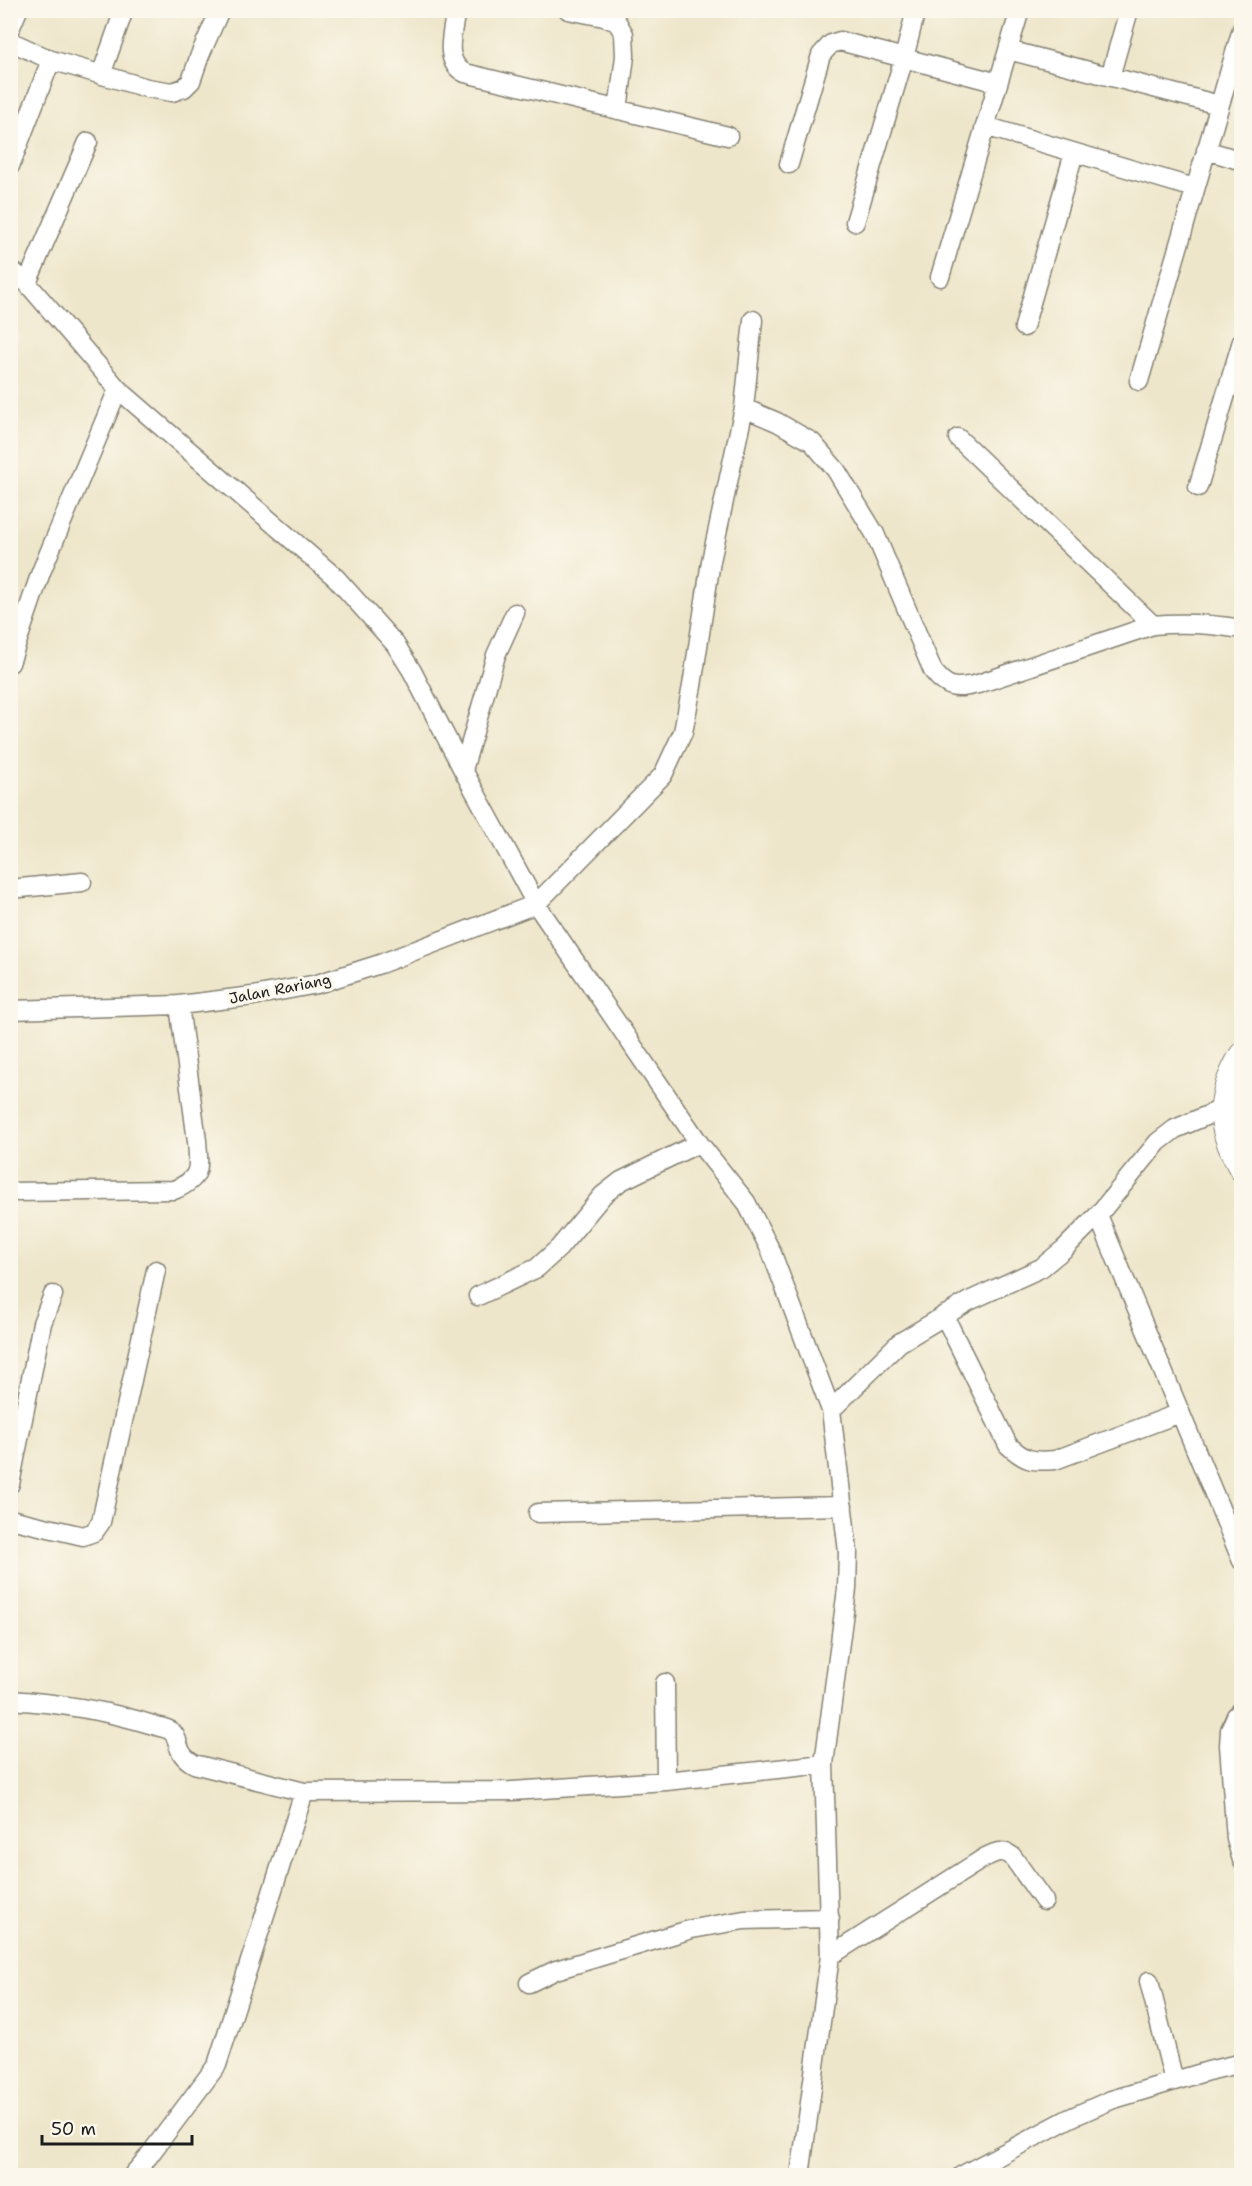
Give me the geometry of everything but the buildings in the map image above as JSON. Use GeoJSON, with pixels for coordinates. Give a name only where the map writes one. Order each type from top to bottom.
{"type":"FeatureCollection","features":[{"type":"Feature","properties":{"kind":"street"},"geometry":{"type":"LineString","coordinates":[[10,29],[18,10]]}},
{"type":"Feature","properties":{"kind":"street"},"geometry":{"type":"LineString","coordinates":[[101,75],[124,10]]}},
{"type":"Feature","properties":{"kind":"street"},"geometry":{"type":"LineString","coordinates":[[10,39],[51,60],[172,92],[184,88],[191,81],[220,10]]}},
{"type":"Feature","properties":{"kind":"street"},"geometry":{"type":"LineString","coordinates":[[456,10],[451,59],[458,70],[728,136]]}},
{"type":"Feature","properties":{"kind":"street"},"geometry":{"type":"LineString","coordinates":[[568,10],[617,22],[624,34],[625,56],[618,110]]}},
{"type":"Feature","properties":{"kind":"street"},"geometry":{"type":"LineString","coordinates":[[855,222],[916,10]]}},
{"type":"Feature","properties":{"kind":"street"},"geometry":{"type":"LineString","coordinates":[[940,277],[1020,10]]}},
{"type":"Feature","properties":{"kind":"street"},"geometry":{"type":"LineString","coordinates":[[1110,77],[1129,10]]}},
{"type":"Feature","properties":{"kind":"street"},"geometry":{"type":"LineString","coordinates":[[1139,381],[1242,29]]}},
{"type":"Feature","properties":{"kind":"street"},"geometry":{"type":"LineString","coordinates":[[789,164],[821,55],[831,44],[840,41],[998,83]]}},
{"type":"Feature","properties":{"kind":"street"},"geometry":{"type":"LineString","coordinates":[[1008,50],[1219,105]]}},
{"type":"Feature","properties":{"kind":"street"},"geometry":{"type":"LineString","coordinates":[[10,166],[51,60]]}},
{"type":"Feature","properties":{"kind":"street"},"geometry":{"type":"LineString","coordinates":[[985,126],[1194,188]]}},
{"type":"Feature","properties":{"kind":"street"},"geometry":{"type":"LineString","coordinates":[[27,283],[88,142]]}},
{"type":"Feature","properties":{"kind":"street"},"geometry":{"type":"LineString","coordinates":[[1206,150],[1242,161]]}},
{"type":"Feature","properties":{"kind":"street"},"geometry":{"type":"LineString","coordinates":[[1024,327],[1074,153]]}},
{"type":"Feature","properties":{"kind":"street"},"geometry":{"type":"LineString","coordinates":[[10,269],[27,283],[118,389],[336,578],[395,644],[412,671],[536,904],[699,1143],[746,1202],[771,1251],[831,1410],[849,1552],[847,1589],[824,1764],[830,1956],[800,2175]]}},
{"type":"Feature","properties":{"kind":"street"},"geometry":{"type":"LineString","coordinates":[[536,904],[663,774],[682,732],[692,686],[711,561],[744,408],[753,320]]}},
{"type":"Feature","properties":{"kind":"street"},"geometry":{"type":"LineString","coordinates":[[1198,488],[1242,341]]}},
{"type":"Feature","properties":{"kind":"street"},"geometry":{"type":"LineString","coordinates":[[10,663],[41,572],[118,389]]}},
{"type":"Feature","properties":{"kind":"street"},"geometry":{"type":"LineString","coordinates":[[744,408],[777,422],[812,442],[836,470],[875,534],[933,672],[943,683],[952,687],[978,684],[1153,625],[1173,623],[1219,625],[1242,629]]}},
{"type":"Feature","properties":{"kind":"street"},"geometry":{"type":"LineString","coordinates":[[958,438],[1153,625]]}},
{"type":"Feature","properties":{"kind":"street"},"geometry":{"type":"LineString","coordinates":[[463,770],[496,655],[516,613]]}},
{"type":"Feature","properties":{"kind":"street"},"geometry":{"type":"LineString","coordinates":[[10,889],[82,882]]}},
{"type":"Feature","properties":{"kind":"street","name":"Jalan Rariang"},"geometry":{"type":"LineString","coordinates":[[10,1011],[179,1005],[253,996],[317,984],[380,964],[536,904]]}},
{"type":"Feature","properties":{"kind":"street"},"geometry":{"type":"LineString","coordinates":[[10,1192],[174,1190],[188,1184],[196,1176],[197,1141],[179,1005]]}},
{"type":"Feature","properties":{"kind":"street"},"geometry":{"type":"LineString","coordinates":[[1242,1056],[1233,1071],[1222,1109],[1228,1140],[1242,1168]]}},
{"type":"Feature","properties":{"kind":"street"},"geometry":{"type":"LineString","coordinates":[[831,1410],[900,1343],[944,1315],[1012,1280],[1041,1268],[1098,1215],[1158,1142],[1175,1130],[1222,1109]]}},
{"type":"Feature","properties":{"kind":"street"},"geometry":{"type":"LineString","coordinates":[[478,1296],[537,1268],[559,1248],[603,1195],[621,1181],[699,1143]]}},
{"type":"Feature","properties":{"kind":"street"},"geometry":{"type":"LineString","coordinates":[[1098,1215],[1242,1561]]}},
{"type":"Feature","properties":{"kind":"street"},"geometry":{"type":"LineString","coordinates":[[10,1519],[82,1536],[94,1532],[102,1522],[156,1270]]}},
{"type":"Feature","properties":{"kind":"street"},"geometry":{"type":"LineString","coordinates":[[10,1485],[42,1323],[53,1295]]}},
{"type":"Feature","properties":{"kind":"street"},"geometry":{"type":"LineString","coordinates":[[944,1315],[1008,1445],[1020,1456],[1035,1462],[1055,1460],[1180,1413]]}},
{"type":"Feature","properties":{"kind":"street"},"geometry":{"type":"LineString","coordinates":[[538,1513],[843,1506]]}},
{"type":"Feature","properties":{"kind":"street"},"geometry":{"type":"LineString","coordinates":[[665,1683],[666,1781]]}},
{"type":"Feature","properties":{"kind":"street"},"geometry":{"type":"LineString","coordinates":[[10,1700],[44,1702],[140,1721],[169,1730],[174,1735],[181,1755],[194,1764],[304,1792],[512,1791],[666,1781],[824,1764]]}},
{"type":"Feature","properties":{"kind":"street"},"geometry":{"type":"LineString","coordinates":[[1242,1710],[1236,1716],[1230,1730],[1229,1745],[1236,1839],[1242,1860]]}},
{"type":"Feature","properties":{"kind":"street"},"geometry":{"type":"LineString","coordinates":[[132,2175],[217,2064],[304,1792]]}},
{"type":"Feature","properties":{"kind":"street"},"geometry":{"type":"LineString","coordinates":[[830,1956],[984,1858],[1000,1851],[1012,1856],[1044,1901]]}},
{"type":"Feature","properties":{"kind":"street"},"geometry":{"type":"LineString","coordinates":[[529,1983],[556,1971],[692,1929],[744,1920],[830,1918]]}},
{"type":"Feature","properties":{"kind":"street"},"geometry":{"type":"LineString","coordinates":[[1149,1981],[1174,2081]]}},
{"type":"Feature","properties":{"kind":"street"},"geometry":{"type":"LineString","coordinates":[[961,2175],[1070,2118],[1111,2100],[1242,2063]]}}]}
